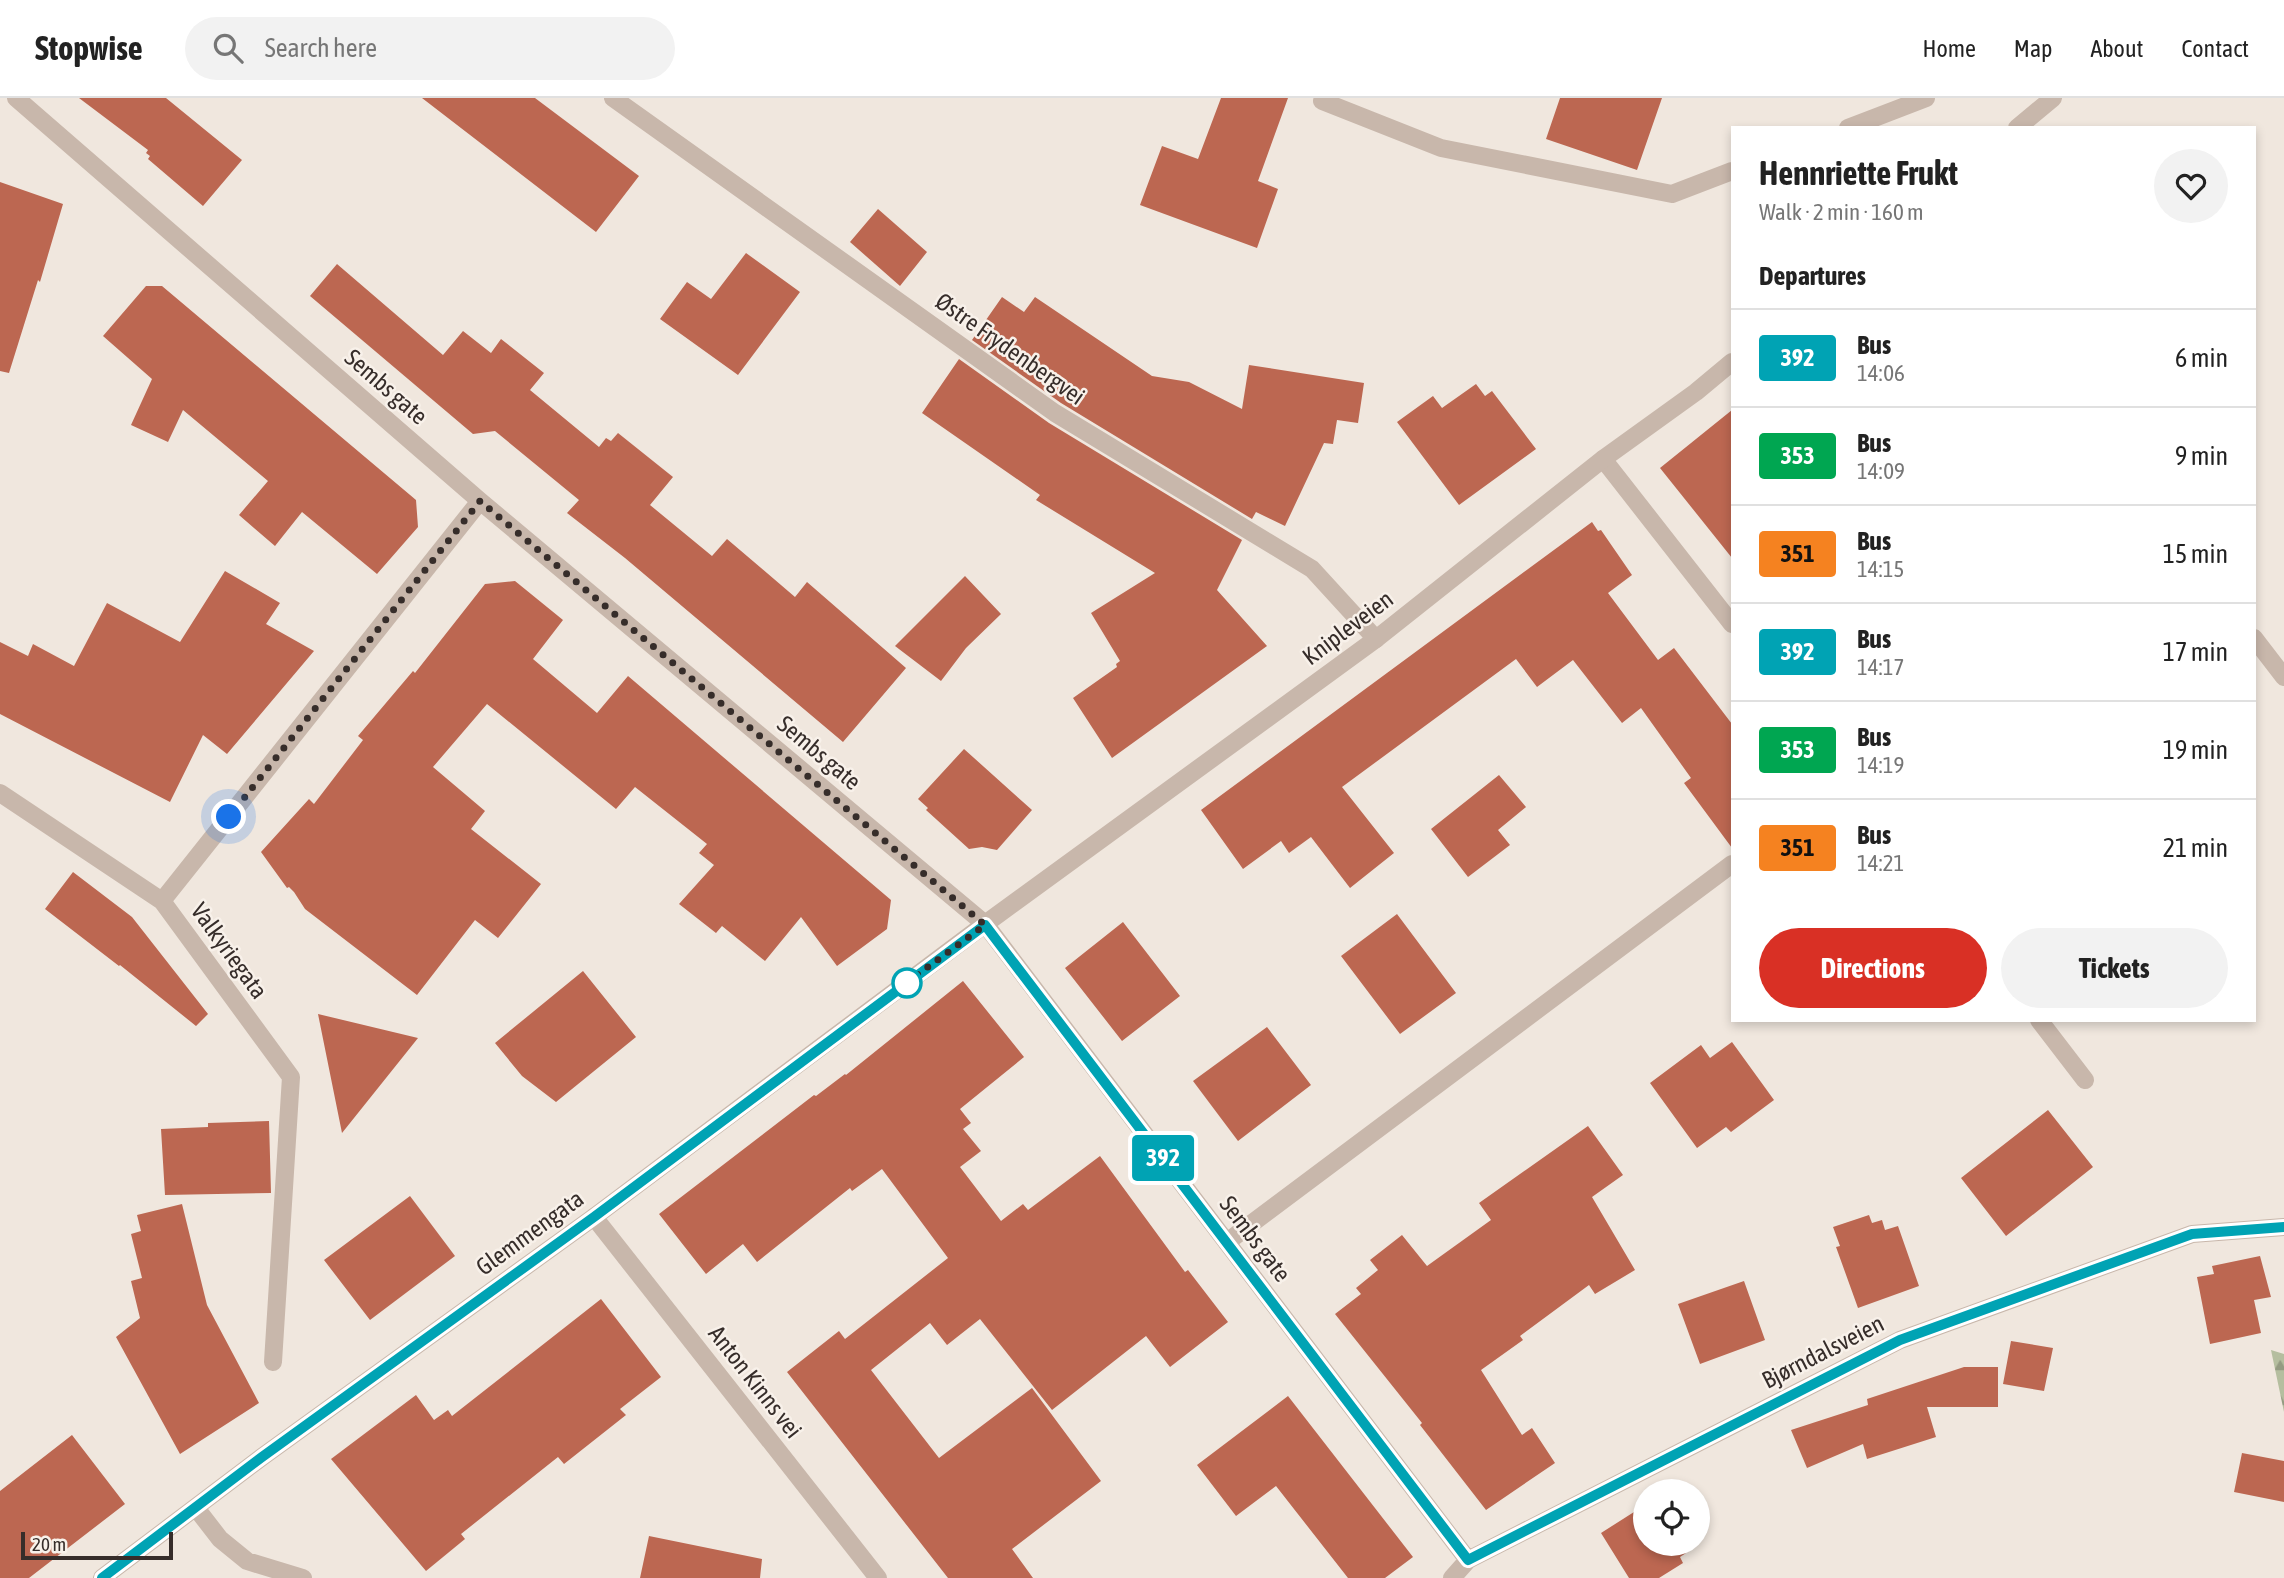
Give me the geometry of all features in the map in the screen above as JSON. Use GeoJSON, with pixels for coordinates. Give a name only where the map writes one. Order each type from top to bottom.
{"type":"FeatureCollection","features":[{"type":"Feature","properties":{"kind":"street","name":"Sembs gate"},"geometry":{"type":"LineString","coordinates":[[16,98],[480,501],[985,925],[1468,1560]]}},
{"type":"Feature","properties":{"kind":"street","name":"Østre Frydenbergvei"},"geometry":{"type":"LineString","coordinates":[[613,98],[1055,413],[1312,569],[1376,639]]}},
{"type":"Feature","properties":{"kind":"street"},"geometry":{"type":"LineString","coordinates":[[1853,126],[1926,98]]}},
{"type":"Feature","properties":{"kind":"street"},"geometry":{"type":"LineString","coordinates":[[2019,126],[2053,98]]}},
{"type":"Feature","properties":{"kind":"street"},"geometry":{"type":"LineString","coordinates":[[1322,101],[1441,148],[1672,194],[1731,171]]}},
{"type":"Feature","properties":{"kind":"street","name":"Knipleveien"},"geometry":{"type":"LineString","coordinates":[[985,925],[1376,639],[1603,459],[1696,392],[1731,363]]}},
{"type":"Feature","properties":{"kind":"street"},"geometry":{"type":"LineString","coordinates":[[1603,459],[1731,623]]}},
{"type":"Feature","properties":{"kind":"street","name":"Valkyriegata"},"geometry":{"type":"LineString","coordinates":[[273,1362],[291,1077],[162,901],[480,501]]}},
{"type":"Feature","properties":{"kind":"street"},"geometry":{"type":"LineString","coordinates":[[2256,641],[2284,677]]}},
{"type":"Feature","properties":{"kind":"street"},"geometry":{"type":"LineString","coordinates":[[0,793],[162,901]]}},
{"type":"Feature","properties":{"kind":"street"},"geometry":{"type":"LineString","coordinates":[[1227,1242],[1731,865]]}},
{"type":"Feature","properties":{"kind":"street","name":"Glemmengata"},"geometry":{"type":"LineString","coordinates":[[102,1578],[262,1457],[594,1217],[985,925]]}},
{"type":"Feature","properties":{"kind":"street"},"geometry":{"type":"LineString","coordinates":[[2041,1022],[2085,1080]]}},
{"type":"Feature","properties":{"kind":"street","name":"Anton Kinns vei"},"geometry":{"type":"LineString","coordinates":[[594,1217],[878,1578]]}},
{"type":"Feature","properties":{"kind":"street","name":"Bjørndalsveien"},"geometry":{"type":"LineString","coordinates":[[1452,1578],[1468,1560],[1900,1340],[2192,1234],[2284,1227]]}},
{"type":"Feature","properties":{"kind":"street"},"geometry":{"type":"LineString","coordinates":[[196,1508],[220,1539],[247,1561],[303,1578]]}},
{"type":"Feature","properties":{"kind":"green space"},"geometry":{"type":"Polygon","coordinates":[[[2271,1350],[2284,1354],[2284,1412],[2271,1350]]]}},
{"type":"Feature","properties":{"kind":"building"},"geometry":{"type":"Polygon","coordinates":[[[79,98],[166,98],[242,160],[203,206],[148,159],[148,150],[79,98]]]}},
{"type":"Feature","properties":{"kind":"building"},"geometry":{"type":"Polygon","coordinates":[[[422,98],[535,98],[639,176],[596,232],[422,98]]]}},
{"type":"Feature","properties":{"kind":"building"},"geometry":{"type":"Polygon","coordinates":[[[1221,98],[1288,98],[1258,181],[1278,189],[1257,248],[1140,205],[1162,146],[1198,159],[1221,98]]]}},
{"type":"Feature","properties":{"kind":"building"},"geometry":{"type":"Polygon","coordinates":[[[1560,98],[1662,98],[1637,170],[1546,139],[1560,98]]]}},
{"type":"Feature","properties":{"kind":"building"},"geometry":{"type":"Polygon","coordinates":[[[0,182],[63,204],[9,373],[0,371],[0,182]]]}},
{"type":"Feature","properties":{"kind":"building"},"geometry":{"type":"Polygon","coordinates":[[[878,209],[927,252],[900,286],[850,242],[878,209]]]}},
{"type":"Feature","properties":{"kind":"building"},"geometry":{"type":"Polygon","coordinates":[[[746,253],[800,292],[738,375],[660,319],[687,282],[711,299],[746,253]]]}},
{"type":"Feature","properties":{"kind":"building"},"geometry":{"type":"Polygon","coordinates":[[[337,264],[443,355],[463,331],[491,353],[501,339],[544,373],[530,390],[599,447],[606,438],[611,441],[618,433],[673,477],[650,505],[712,556],[727,539],[795,597],[807,582],[906,668],[843,742],[625,558],[567,513],[579,500],[495,431],[473,434],[310,296],[337,264]]]}},
{"type":"Feature","properties":{"kind":"building"},"geometry":{"type":"Polygon","coordinates":[[[146,286],[162,286],[416,500],[418,527],[377,574],[302,512],[275,546],[239,515],[268,481],[183,410],[168,442],[131,425],[152,379],[103,336],[146,286]]]}},
{"type":"Feature","properties":{"kind":"building"},"geometry":{"type":"Polygon","coordinates":[[[1002,297],[1024,312],[1035,297],[1152,376],[1189,382],[1242,409],[1249,365],[1364,383],[1358,423],[1337,420],[1333,444],[1324,443],[1285,526],[1256,512],[1252,519],[1061,403],[972,340],[1002,297]]]}},
{"type":"Feature","properties":{"kind":"building"},"geometry":{"type":"Polygon","coordinates":[[[959,359],[1049,423],[1242,540],[1217,590],[1267,646],[1112,758],[1073,698],[1117,667],[1116,664],[1120,661],[1091,613],[1155,573],[1036,500],[1040,495],[922,413],[959,359]]]}},
{"type":"Feature","properties":{"kind":"building"},"geometry":{"type":"Polygon","coordinates":[[[1476,384],[1485,396],[1492,391],[1536,449],[1459,505],[1397,422],[1433,396],[1442,408],[1476,384]]]}},
{"type":"Feature","properties":{"kind":"building"},"geometry":{"type":"Polygon","coordinates":[[[1731,411],[1731,557],[1660,468],[1731,411]]]}},
{"type":"Feature","properties":{"kind":"building"},"geometry":{"type":"Polygon","coordinates":[[[1592,522],[1598,531],[1601,530],[1632,575],[1608,593],[1658,660],[1674,648],[1731,723],[1731,847],[1684,783],[1691,778],[1641,708],[1622,723],[1573,660],[1537,687],[1516,659],[1342,787],[1394,853],[1350,888],[1311,837],[1289,853],[1281,841],[1243,869],[1201,810],[1592,522]]]}},
{"type":"Feature","properties":{"kind":"building"},"geometry":{"type":"Polygon","coordinates":[[[225,571],[280,603],[266,624],[314,651],[227,754],[203,735],[170,802],[0,714],[0,642],[28,656],[33,644],[74,666],[107,603],[180,642],[225,571]]]}},
{"type":"Feature","properties":{"kind":"building"},"geometry":{"type":"Polygon","coordinates":[[[965,576],[1001,614],[966,648],[941,681],[895,646],[965,576]]]}},
{"type":"Feature","properties":{"kind":"building"},"geometry":{"type":"Polygon","coordinates":[[[515,581],[563,620],[533,659],[597,713],[628,676],[891,900],[887,929],[837,966],[801,917],[765,961],[722,926],[716,933],[679,904],[714,865],[699,853],[707,844],[635,787],[616,809],[487,704],[433,767],[485,811],[471,829],[541,884],[498,938],[475,920],[417,995],[305,909],[261,852],[309,799],[314,804],[363,740],[358,736],[413,671],[415,673],[485,584],[515,581]]]}},
{"type":"Feature","properties":{"kind":"building"},"geometry":{"type":"Polygon","coordinates":[[[964,749],[1032,810],[997,850],[982,847],[969,849],[926,810],[928,808],[918,799],[964,749]]]}},
{"type":"Feature","properties":{"kind":"building"},"geometry":{"type":"Polygon","coordinates":[[[1499,775],[1526,807],[1498,830],[1510,845],[1468,877],[1431,829],[1499,775]]]}},
{"type":"Feature","properties":{"kind":"building"},"geometry":{"type":"Polygon","coordinates":[[[73,872],[132,917],[208,1014],[196,1026],[45,909],[73,872]]]}},
{"type":"Feature","properties":{"kind":"building"},"geometry":{"type":"Polygon","coordinates":[[[1397,914],[1456,993],[1400,1034],[1341,956],[1397,914]]]}},
{"type":"Feature","properties":{"kind":"building"},"geometry":{"type":"Polygon","coordinates":[[[1123,922],[1180,996],[1122,1041],[1065,968],[1123,922]]]}},
{"type":"Feature","properties":{"kind":"building"},"geometry":{"type":"Polygon","coordinates":[[[583,971],[636,1037],[556,1102],[522,1076],[495,1043],[583,971]]]}},
{"type":"Feature","properties":{"kind":"building"},"geometry":{"type":"Polygon","coordinates":[[[963,981],[1024,1057],[960,1109],[971,1123],[963,1129],[981,1151],[960,1167],[1001,1221],[1023,1204],[1028,1210],[1100,1156],[1185,1272],[1188,1270],[1228,1322],[1170,1367],[1146,1336],[1052,1410],[980,1319],[947,1345],[930,1323],[871,1370],[939,1458],[1032,1388],[1101,1481],[1012,1549],[1033,1578],[948,1578],[787,1372],[839,1331],[845,1339],[948,1258],[882,1169],[852,1191],[850,1188],[757,1262],[743,1244],[706,1274],[659,1214],[814,1095],[846,1075],[963,981]]]}},
{"type":"Feature","properties":{"kind":"building"},"geometry":{"type":"Polygon","coordinates":[[[318,1014],[418,1038],[342,1133],[318,1014]]]}},
{"type":"Feature","properties":{"kind":"building"},"geometry":{"type":"Polygon","coordinates":[[[1267,1027],[1311,1085],[1238,1141],[1193,1081],[1267,1027]]]}},
{"type":"Feature","properties":{"kind":"building"},"geometry":{"type":"Polygon","coordinates":[[[1732,1042],[1774,1100],[1731,1132],[1726,1127],[1697,1148],[1650,1083],[1701,1045],[1710,1058],[1732,1042]]]}},
{"type":"Feature","properties":{"kind":"building"},"geometry":{"type":"Polygon","coordinates":[[[2048,1110],[2093,1167],[2006,1236],[1961,1178],[2048,1110]]]}},
{"type":"Feature","properties":{"kind":"building"},"geometry":{"type":"Polygon","coordinates":[[[269,1121],[271,1193],[165,1195],[161,1129],[208,1127],[208,1123],[269,1121]]]}},
{"type":"Feature","properties":{"kind":"building"},"geometry":{"type":"Polygon","coordinates":[[[1588,1126],[1623,1175],[1592,1197],[1635,1270],[1595,1294],[1589,1285],[1520,1336],[1523,1340],[1481,1370],[1522,1435],[1532,1428],[1555,1463],[1486,1510],[1420,1425],[1422,1423],[1335,1314],[1361,1294],[1356,1288],[1378,1270],[1370,1260],[1402,1235],[1427,1266],[1491,1220],[1479,1203],[1588,1126]]]}},
{"type":"Feature","properties":{"kind":"building"},"geometry":{"type":"Polygon","coordinates":[[[410,1196],[455,1256],[370,1320],[324,1260],[410,1196]]]}},
{"type":"Feature","properties":{"kind":"building"},"geometry":{"type":"Polygon","coordinates":[[[182,1204],[207,1305],[259,1403],[180,1454],[116,1337],[140,1318],[131,1281],[142,1278],[131,1234],[141,1231],[137,1215],[182,1204]]]}},
{"type":"Feature","properties":{"kind":"building"},"geometry":{"type":"Polygon","coordinates":[[[1869,1215],[1872,1223],[1882,1220],[1885,1230],[1898,1226],[1919,1286],[1858,1308],[1836,1247],[1840,1246],[1833,1227],[1869,1215]]]}},
{"type":"Feature","properties":{"kind":"building"},"geometry":{"type":"Polygon","coordinates":[[[2260,1256],[2271,1297],[2254,1300],[2261,1333],[2210,1344],[2197,1277],[2214,1274],[2212,1266],[2260,1256]]]}},
{"type":"Feature","properties":{"kind":"building"},"geometry":{"type":"Polygon","coordinates":[[[1744,1281],[1765,1340],[1700,1364],[1678,1304],[1744,1281]]]}},
{"type":"Feature","properties":{"kind":"building"},"geometry":{"type":"Polygon","coordinates":[[[601,1299],[661,1377],[620,1409],[626,1415],[564,1464],[558,1457],[461,1534],[465,1539],[426,1571],[331,1459],[416,1395],[434,1420],[448,1410],[452,1416],[601,1299]]]}},
{"type":"Feature","properties":{"kind":"building"},"geometry":{"type":"Polygon","coordinates":[[[2011,1341],[2053,1348],[2044,1391],[2003,1384],[2011,1341]]]}},
{"type":"Feature","properties":{"kind":"building"},"geometry":{"type":"Polygon","coordinates":[[[1964,1367],[1998,1367],[1998,1407],[1927,1407],[1936,1437],[1867,1459],[1863,1444],[1807,1468],[1791,1430],[1868,1405],[1867,1399],[1964,1367]]]}},
{"type":"Feature","properties":{"kind":"building"},"geometry":{"type":"Polygon","coordinates":[[[1288,1396],[1413,1557],[1385,1578],[1348,1578],[1276,1486],[1236,1516],[1197,1465],[1288,1396]]]}},
{"type":"Feature","properties":{"kind":"building"},"geometry":{"type":"Polygon","coordinates":[[[72,1435],[125,1504],[29,1578],[0,1578],[0,1491],[72,1435]]]}},
{"type":"Feature","properties":{"kind":"building"},"geometry":{"type":"Polygon","coordinates":[[[2242,1453],[2284,1461],[2284,1502],[2234,1492],[2242,1453]]]}},
{"type":"Feature","properties":{"kind":"building"},"geometry":{"type":"Polygon","coordinates":[[[1633,1513],[1633,1556],[1682,1556],[1683,1563],[1659,1578],[1629,1578],[1601,1533],[1633,1513]]]}},
{"type":"Feature","properties":{"kind":"building"},"geometry":{"type":"Polygon","coordinates":[[[649,1536],[762,1559],[760,1578],[640,1578],[649,1536]]]}},
{"type":"Feature","properties":{"kind":"bus line","name":"392"},"geometry":{"type":"LineString","coordinates":[[102,1578],[262,1457],[594,1217],[985,925],[1468,1560],[1900,1340],[2192,1234],[2284,1227]]}},
{"type":"Feature","properties":{"kind":"route"},"geometry":{"type":"LineString","coordinates":[[229,817],[480,501],[985,925],[898,989],[907,983]]}}]}
